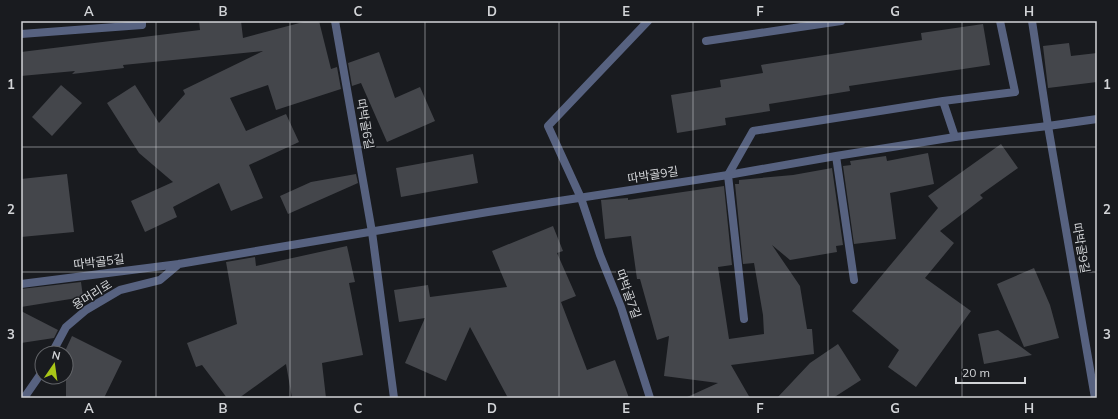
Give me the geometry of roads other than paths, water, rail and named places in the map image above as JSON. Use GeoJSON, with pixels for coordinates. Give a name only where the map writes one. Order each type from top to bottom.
{"type":"FeatureCollection","features":[{"type":"Feature","properties":{"kind":"street","name":"따박골6길"},"geometry":{"type":"LineString","coordinates":[[335,21],[372,232],[394,398]]}},
{"type":"Feature","properties":{"kind":"street","name":"따박골7길"},"geometry":{"type":"LineString","coordinates":[[648,21],[548,126],[581,198],[600,255],[621,307],[650,398]]}},
{"type":"Feature","properties":{"kind":"street"},"geometry":{"type":"LineString","coordinates":[[706,41],[841,21]]}},
{"type":"Feature","properties":{"kind":"street"},"geometry":{"type":"LineString","coordinates":[[744,319],[728,175],[754,131],[943,101],[1015,92],[1000,21]]}},
{"type":"Feature","properties":{"kind":"street","name":"따박골9길"},"geometry":{"type":"LineString","coordinates":[[1032,21],[1048,126],[1095,398]]}},
{"type":"Feature","properties":{"kind":"street"},"geometry":{"type":"LineString","coordinates":[[21,34],[142,23]]}},
{"type":"Feature","properties":{"kind":"street"},"geometry":{"type":"LineString","coordinates":[[943,101],[955,137]]}},
{"type":"Feature","properties":{"kind":"street"},"geometry":{"type":"LineString","coordinates":[[1048,126],[1097,119]]}},
{"type":"Feature","properties":{"kind":"street","name":"따박골9길"},"geometry":{"type":"LineString","coordinates":[[581,198],[955,137],[1048,126]]}},
{"type":"Feature","properties":{"kind":"street"},"geometry":{"type":"LineString","coordinates":[[836,156],[854,280]]}},
{"type":"Feature","properties":{"kind":"street"},"geometry":{"type":"LineString","coordinates":[[179,264],[581,198]]}},
{"type":"Feature","properties":{"kind":"street","name":"따박골5길"},"geometry":{"type":"LineString","coordinates":[[21,284],[179,264]]}},
{"type":"Feature","properties":{"kind":"street","name":"용머리로"},"geometry":{"type":"LineString","coordinates":[[56,345],[66,327],[86,310],[120,290],[160,280],[179,264]]}},
{"type":"Feature","properties":{"kind":"street"},"geometry":{"type":"LineString","coordinates":[[24,398],[34,384]]}}]}
